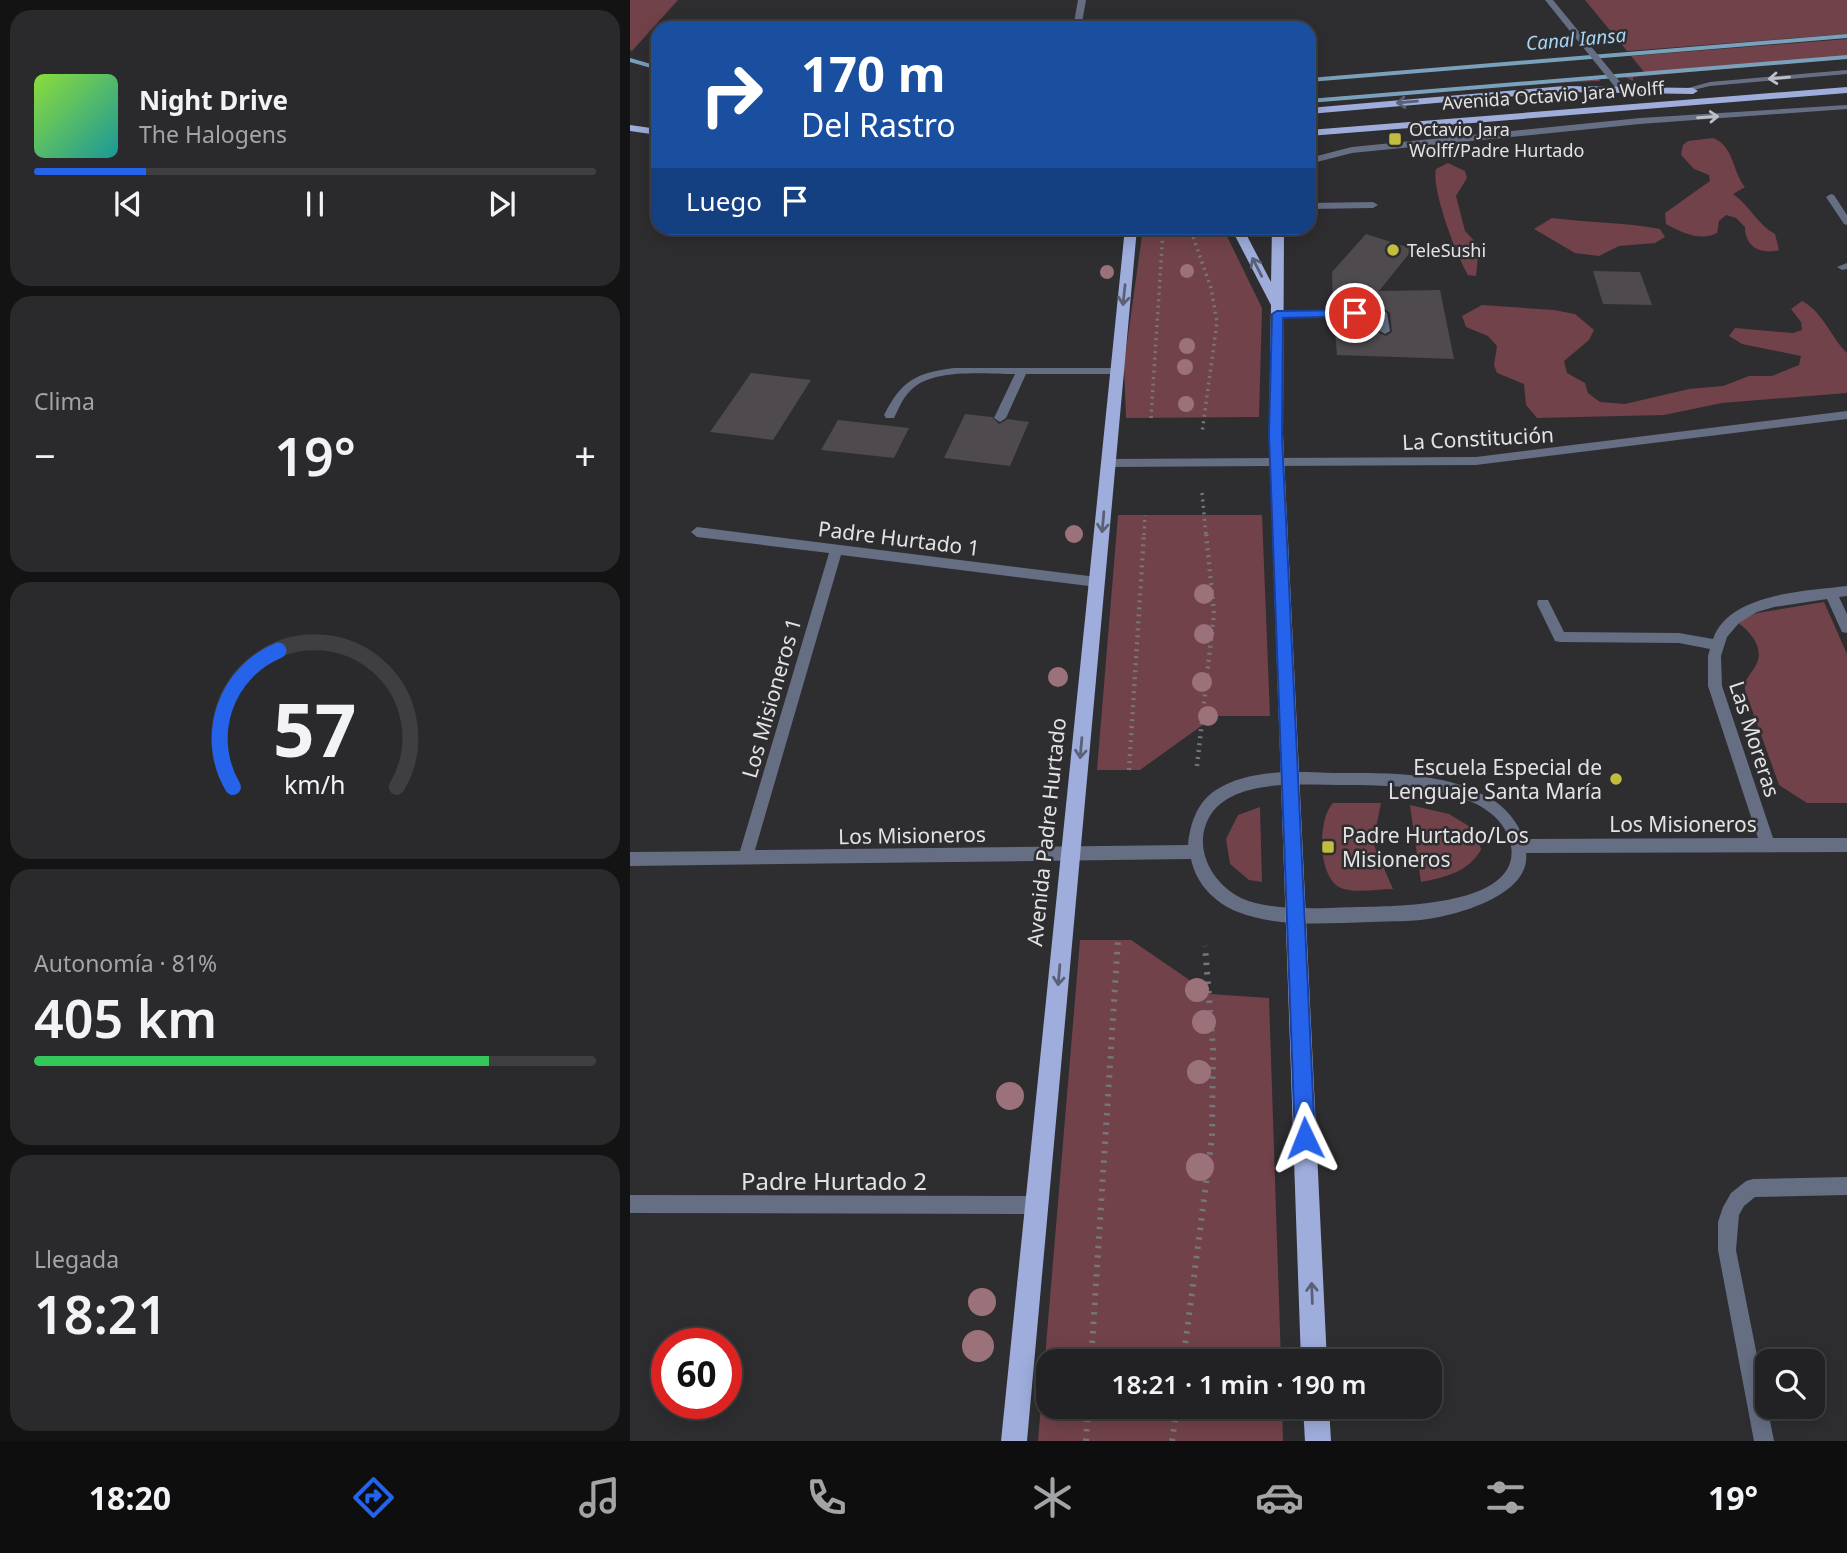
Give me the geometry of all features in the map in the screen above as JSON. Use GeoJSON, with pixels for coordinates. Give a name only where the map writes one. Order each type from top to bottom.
{"type":"FeatureCollection","features":[{"type":"Feature","properties":{"kind":"main road","name":"Avenida Octavio Jara Wolff"},"geometry":{"type":"LineString","coordinates":[[1316,132],[1541,112],[1847,90]]}},
{"type":"Feature","properties":{"kind":"main road","name":"Avenida Octavio Jara Wolff"},"geometry":{"type":"LineString","coordinates":[[1316,110],[1544,91],[1799,94]]}},
{"type":"Feature","properties":{"kind":"main road"},"geometry":{"type":"LineString","coordinates":[[630,128],[651,131]]}},
{"type":"Feature","properties":{"kind":"main road","name":"Avenida Padre Hurtado"},"geometry":{"type":"LineString","coordinates":[[1014,1441],[1130,235]]}},
{"type":"Feature","properties":{"kind":"main road"},"geometry":{"type":"LineString","coordinates":[[1240,235],[1277,310]]}},
{"type":"Feature","properties":{"kind":"main road"},"geometry":{"type":"LineString","coordinates":[[1278,235],[1277,462],[1313,1349]]}},
{"type":"Feature","properties":{"kind":"main road"},"geometry":{"type":"LineString","coordinates":[[1317,1419],[1318,1441]]}},
{"type":"Feature","properties":{"kind":"street"},"geometry":{"type":"LineString","coordinates":[[1078,21],[1082,0]]}},
{"type":"Feature","properties":{"kind":"street"},"geometry":{"type":"LineString","coordinates":[[1549,0],[1622,90]]}},
{"type":"Feature","properties":{"kind":"street"},"geometry":{"type":"LineString","coordinates":[[1681,91],[1710,84],[1847,72]]}},
{"type":"Feature","properties":{"kind":"street","name":"Avenida Octavio Jara Wolff"},"geometry":{"type":"LineString","coordinates":[[1316,158],[1352,150],[1640,121],[1847,107]]}},
{"type":"Feature","properties":{"kind":"street"},"geometry":{"type":"LineString","coordinates":[[1831,197],[1847,222]]}},
{"type":"Feature","properties":{"kind":"street"},"geometry":{"type":"LineString","coordinates":[[1316,206],[1373,205]]}},
{"type":"Feature","properties":{"kind":"street"},"geometry":{"type":"LineString","coordinates":[[1277,310],[1382,313],[1385,331]]}},
{"type":"Feature","properties":{"kind":"street"},"geometry":{"type":"LineString","coordinates":[[1000,418],[1021,371]]}},
{"type":"Feature","properties":{"kind":"street"},"geometry":{"type":"LineString","coordinates":[[890,415],[898,397],[911,380],[929,374],[1117,371]]}},
{"type":"Feature","properties":{"kind":"street","name":"La Constitución"},"geometry":{"type":"LineString","coordinates":[[1109,463],[1500,460],[1847,415]]}},
{"type":"Feature","properties":{"kind":"street","name":"Padre Hurtado 1"},"geometry":{"type":"LineString","coordinates":[[697,532],[1097,582]]}},
{"type":"Feature","properties":{"kind":"street","name":"Los Misioneros 1"},"geometry":{"type":"LineString","coordinates":[[745,858],[836,550]]}},
{"type":"Feature","properties":{"kind":"street"},"geometry":{"type":"LineString","coordinates":[[1543,604],[1560,637],[1679,638],[1715,645],[1731,619],[1742,610],[1847,591]]}},
{"type":"Feature","properties":{"kind":"street"},"geometry":{"type":"LineString","coordinates":[[1831,594],[1847,628]]}},
{"type":"Feature","properties":{"kind":"street","name":"Las Moreras"},"geometry":{"type":"LineString","coordinates":[[1715,645],[1712,666],[1715,686],[1768,845]]}},
{"type":"Feature","properties":{"kind":"street"},"geometry":{"type":"LineString","coordinates":[[1290,780],[1396,780],[1443,786],[1488,804],[1504,817],[1520,846],[1514,872],[1505,882],[1474,901],[1457,907],[1417,913],[1260,911],[1224,898],[1202,873],[1195,852],[1200,821],[1209,806],[1222,795],[1237,786],[1290,780]]}},
{"type":"Feature","properties":{"kind":"street","name":"Los Misioneros"},"geometry":{"type":"LineString","coordinates":[[1520,846],[1847,845]]}},
{"type":"Feature","properties":{"kind":"street","name":"Los Misioneros"},"geometry":{"type":"LineString","coordinates":[[630,859],[1195,852]]}},
{"type":"Feature","properties":{"kind":"street"},"geometry":{"type":"LineString","coordinates":[[1764,1441],[1727,1250],[1725,1226],[1731,1206],[1740,1195],[1753,1188],[1847,1186]]}},
{"type":"Feature","properties":{"kind":"street","name":"Padre Hurtado 2"},"geometry":{"type":"LineString","coordinates":[[630,1204],[1037,1205]]}},
{"type":"Feature","properties":{"kind":"path"},"geometry":{"type":"LineString","coordinates":[[1151,418],[1163,235]]}},
{"type":"Feature","properties":{"kind":"path"},"geometry":{"type":"LineString","coordinates":[[1192,235],[1211,288],[1217,322],[1202,433]]}},
{"type":"Feature","properties":{"kind":"path"},"geometry":{"type":"LineString","coordinates":[[1197,766],[1214,612],[1202,493]]}},
{"type":"Feature","properties":{"kind":"path"},"geometry":{"type":"LineString","coordinates":[[1129,770],[1145,515]]}},
{"type":"Feature","properties":{"kind":"path"},"geometry":{"type":"LineString","coordinates":[[1092,1349],[1118,940]]}},
{"type":"Feature","properties":{"kind":"path"},"geometry":{"type":"LineString","coordinates":[[1186,1349],[1212,1137],[1213,1049],[1205,946]]}},
{"type":"Feature","properties":{"kind":"path"},"geometry":{"type":"LineString","coordinates":[[1086,1441],[1087,1419]]}},
{"type":"Feature","properties":{"kind":"path"},"geometry":{"type":"LineString","coordinates":[[1172,1441],[1175,1419]]}},
{"type":"Feature","properties":{"kind":"shaded area"},"geometry":{"type":"Polygon","coordinates":[[[630,0],[678,0],[659,21],[651,21],[651,30],[632,51],[630,0]]]}},
{"type":"Feature","properties":{"kind":"shaded area"},"geometry":{"type":"Polygon","coordinates":[[[1585,0],[1847,0],[1847,34],[1627,51],[1585,0]]]}},
{"type":"Feature","properties":{"kind":"shaded area"},"geometry":{"type":"Polygon","coordinates":[[[1847,39],[1847,58],[1633,77],[1633,81],[1621,75],[1645,73],[1631,56],[1847,39]]]}},
{"type":"Feature","properties":{"kind":"shaded area"},"geometry":{"type":"Polygon","coordinates":[[[1598,77],[1600,81],[1526,84],[1316,101],[1316,98],[1598,77]]]}},
{"type":"Feature","properties":{"kind":"shaded area"},"geometry":{"type":"Polygon","coordinates":[[[1713,138],[1729,153],[1745,187],[1733,194],[1775,234],[1779,250],[1755,248],[1748,240],[1745,227],[1736,218],[1726,215],[1719,221],[1717,233],[1711,236],[1684,233],[1666,224],[1665,213],[1710,181],[1709,175],[1694,169],[1681,155],[1683,145],[1688,141],[1713,138]]]}},
{"type":"Feature","properties":{"kind":"shaded area"},"geometry":{"type":"Polygon","coordinates":[[[1448,163],[1465,171],[1467,178],[1456,196],[1465,231],[1479,246],[1476,276],[1468,275],[1463,266],[1437,191],[1436,169],[1448,163]]]}},
{"type":"Feature","properties":{"kind":"shaded area"},"geometry":{"type":"Polygon","coordinates":[[[1552,218],[1660,229],[1665,237],[1655,243],[1619,246],[1599,256],[1575,253],[1534,229],[1552,218]]]}},
{"type":"Feature","properties":{"kind":"shaded area"},"geometry":{"type":"Polygon","coordinates":[[[1142,235],[1226,235],[1262,308],[1259,417],[1126,418],[1124,365],[1142,235]]]}},
{"type":"Feature","properties":{"kind":"shaded area"},"geometry":{"type":"Polygon","coordinates":[[[1802,301],[1816,312],[1847,353],[1847,393],[1722,403],[1664,415],[1537,418],[1526,405],[1524,384],[1497,373],[1494,365],[1497,346],[1488,336],[1466,327],[1462,316],[1482,305],[1575,314],[1594,330],[1589,340],[1564,361],[1567,373],[1585,383],[1588,393],[1600,402],[1625,404],[1689,389],[1723,386],[1749,376],[1772,376],[1799,365],[1801,356],[1742,344],[1729,336],[1735,328],[1793,333],[1802,330],[1801,322],[1791,309],[1802,301]]]}},
{"type":"Feature","properties":{"kind":"shaded area"},"geometry":{"type":"Polygon","coordinates":[[[1118,515],[1262,515],[1270,716],[1215,716],[1140,770],[1097,770],[1118,515]]]}},
{"type":"Feature","properties":{"kind":"shaded area"},"geometry":{"type":"Polygon","coordinates":[[[1824,602],[1847,654],[1847,803],[1807,803],[1779,785],[1745,690],[1759,652],[1755,640],[1737,622],[1757,613],[1824,602]]]}},
{"type":"Feature","properties":{"kind":"shaded area"},"geometry":{"type":"Polygon","coordinates":[[[1333,803],[1381,803],[1373,843],[1393,889],[1350,890],[1335,884],[1324,863],[1322,849],[1324,822],[1333,803]]]}},
{"type":"Feature","properties":{"kind":"shaded area"},"geometry":{"type":"Polygon","coordinates":[[[1410,805],[1449,814],[1477,831],[1481,850],[1462,869],[1447,876],[1421,882],[1410,805]]]}},
{"type":"Feature","properties":{"kind":"shaded area"},"geometry":{"type":"Polygon","coordinates":[[[1260,807],[1262,882],[1249,880],[1230,864],[1226,839],[1238,815],[1260,807]]]}},
{"type":"Feature","properties":{"kind":"shaded area"},"geometry":{"type":"Polygon","coordinates":[[[1080,940],[1131,940],[1210,994],[1269,998],[1281,1349],[1046,1349],[1080,940]]]}},
{"type":"Feature","properties":{"kind":"shaded area"},"geometry":{"type":"Polygon","coordinates":[[[1040,1419],[1282,1419],[1283,1441],[1038,1441],[1040,1419]]]}},
{"type":"Feature","properties":{"kind":"building"},"geometry":{"type":"Polygon","coordinates":[[[1366,234],[1413,249],[1379,291],[1440,290],[1454,359],[1337,355],[1334,319],[1375,319],[1379,333],[1386,336],[1392,332],[1390,313],[1383,308],[1333,308],[1332,272],[1366,234]]]}},
{"type":"Feature","properties":{"kind":"building"},"geometry":{"type":"Polygon","coordinates":[[[1593,271],[1640,272],[1652,305],[1603,304],[1593,271]]]}},
{"type":"Feature","properties":{"kind":"building"},"geometry":{"type":"Polygon","coordinates":[[[751,373],[811,380],[773,440],[710,432],[751,373]]]}},
{"type":"Feature","properties":{"kind":"building"},"geometry":{"type":"Polygon","coordinates":[[[965,414],[992,417],[999,424],[1008,419],[1029,422],[1010,466],[944,458],[965,414]]]}},
{"type":"Feature","properties":{"kind":"building"},"geometry":{"type":"Polygon","coordinates":[[[838,420],[909,428],[894,458],[821,450],[838,420]]]}},
{"type":"Feature","properties":{"kind":"waterway","name":"Canal Iansa"},"geometry":{"type":"LineString","coordinates":[[1316,79],[1847,36]]}},
{"type":"Feature","properties":{"kind":"waterway"},"geometry":{"type":"LineString","coordinates":[[1316,100],[1847,57]]}},
{"type":"Feature","properties":{"kind":"waterway","name":"Canal Iansa"},"geometry":{"type":"LineString","coordinates":[[630,60],[651,66]]}},
{"type":"Feature","properties":{"kind":"place","name":"Octavio Jara Wolff/Padre Hurtado"},"geometry":{"type":"Point","coordinates":[1395,139]}},
{"type":"Feature","properties":{"kind":"place","name":"TeleSushi"},"geometry":{"type":"Point","coordinates":[1393,250]}},
{"type":"Feature","properties":{"kind":"place","name":"Escuela Especial de Lenguaje Santa María"},"geometry":{"type":"Point","coordinates":[1616,779]}},
{"type":"Feature","properties":{"kind":"place","name":"Padre Hurtado/Los Misioneros"},"geometry":{"type":"Point","coordinates":[1328,847]}},
{"type":"Feature","properties":{"kind":"route"},"geometry":{"type":"LineString","coordinates":[[1305,1138],[1275,417],[1277,314],[1355,313]]}}]}
